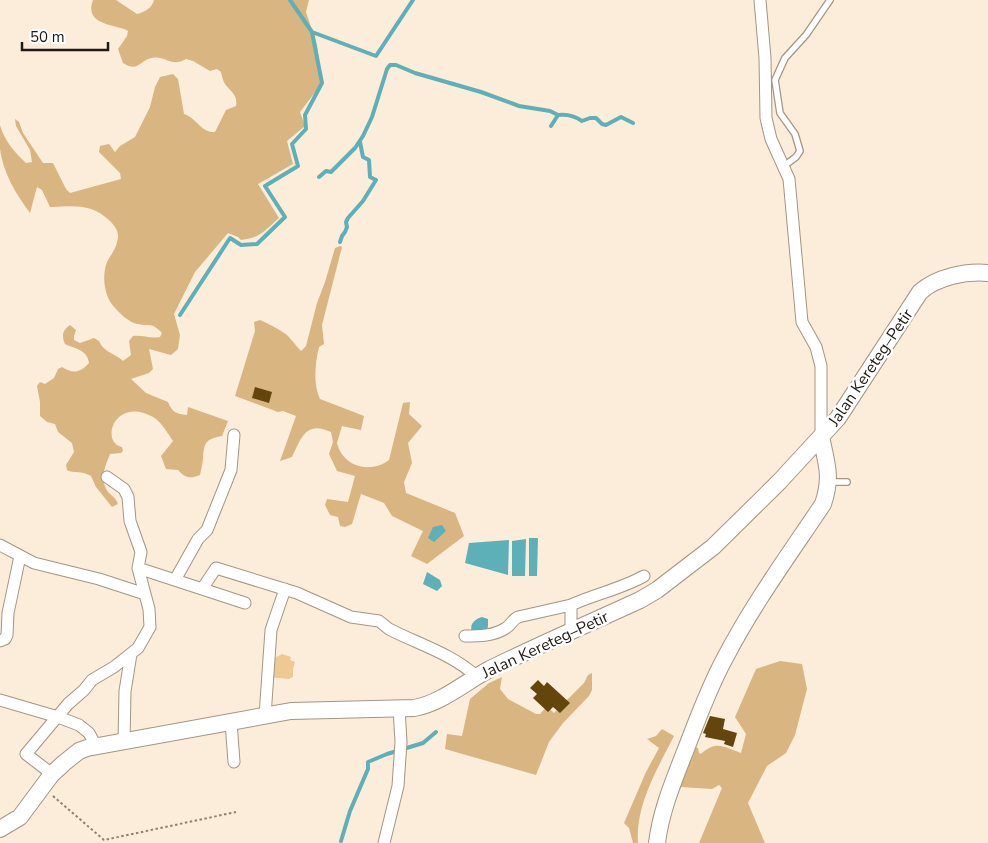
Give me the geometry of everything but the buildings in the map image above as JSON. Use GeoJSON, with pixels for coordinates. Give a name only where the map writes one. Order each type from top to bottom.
{"type":"FeatureCollection","features":[{"type":"Feature","properties":{"kind":"street"},"geometry":{"type":"LineString","coordinates":[[657,843],[665,801],[702,708],[724,659],[750,612],[823,504],[828,482],[829,472],[820,437],[821,366],[816,347],[802,322],[791,188],[784,166],[771,139],[766,118],[765,58],[760,0]]}},
{"type":"Feature","properties":{"kind":"street","name":"Jalan Kereteg–Petir"},"geometry":{"type":"LineString","coordinates":[[0,829],[20,817],[47,781],[80,751],[96,746],[305,710],[414,708],[429,704],[476,676],[640,600],[713,547],[779,482],[838,418],[920,292],[937,281],[958,275],[988,273]]}},
{"type":"Feature","properties":{"kind":"street"},"geometry":{"type":"LineString","coordinates":[[175,580],[198,539],[208,530],[231,470],[234,436]]}},
{"type":"Feature","properties":{"kind":"street"},"geometry":{"type":"LineString","coordinates":[[47,781],[26,754],[92,680],[131,654],[150,628],[150,618],[138,568],[141,552],[130,521],[128,497],[124,488],[107,477]]}},
{"type":"Feature","properties":{"kind":"street"},"geometry":{"type":"LineString","coordinates":[[0,544],[34,563],[99,579],[145,594]]}},
{"type":"Feature","properties":{"kind":"street"},"geometry":{"type":"LineString","coordinates":[[0,641],[5,639],[7,635],[4,613],[20,556]]}},
{"type":"Feature","properties":{"kind":"street"},"geometry":{"type":"LineString","coordinates":[[138,568],[245,603]]}},
{"type":"Feature","properties":{"kind":"street"},"geometry":{"type":"LineString","coordinates":[[202,589],[216,568],[285,589],[315,600],[346,615],[382,623],[388,629],[467,668],[476,676]]}},
{"type":"Feature","properties":{"kind":"street"},"geometry":{"type":"LineString","coordinates":[[465,636],[493,634],[505,629],[518,617],[571,605],[626,586],[644,576]]}},
{"type":"Feature","properties":{"kind":"street"},"geometry":{"type":"LineString","coordinates":[[265,716],[271,630],[285,589]]}},
{"type":"Feature","properties":{"kind":"street"},"geometry":{"type":"LineString","coordinates":[[571,605],[571,632]]}},
{"type":"Feature","properties":{"kind":"street"},"geometry":{"type":"LineString","coordinates":[[124,742],[124,691],[131,654]]}},
{"type":"Feature","properties":{"kind":"street"},"geometry":{"type":"LineString","coordinates":[[0,700],[58,717],[86,729],[96,746]]}},
{"type":"Feature","properties":{"kind":"street"},"geometry":{"type":"LineString","coordinates":[[384,843],[398,786],[401,742],[399,708]]}},
{"type":"Feature","properties":{"kind":"street"},"geometry":{"type":"LineString","coordinates":[[231,722],[234,762]]}},
{"type":"Feature","properties":{"kind":"lane"},"geometry":{"type":"LineString","coordinates":[[784,166],[796,158],[800,151],[795,134],[780,113],[775,84],[776,75],[785,58],[806,35],[830,0]]}},
{"type":"Feature","properties":{"kind":"lane"},"geometry":{"type":"LineString","coordinates":[[828,482],[847,482]]}},
{"type":"Feature","properties":{"kind":"path"},"geometry":{"type":"LineString","coordinates":[[47,781],[104,840]]}},
{"type":"Feature","properties":{"kind":"path"},"geometry":{"type":"LineString","coordinates":[[102,843],[104,840],[236,812]]}},
{"type":"Feature","properties":{"kind":"shaded area"},"geometry":{"type":"Polygon","coordinates":[[[93,0],[116,0],[137,14],[148,9],[154,0],[309,0],[306,12],[317,45],[322,83],[300,112],[305,126],[287,141],[293,164],[258,184],[279,218],[262,233],[248,239],[241,240],[228,233],[195,272],[174,314],[180,335],[178,349],[171,355],[149,349],[153,369],[149,373],[131,379],[146,393],[168,402],[177,413],[187,415],[188,407],[228,421],[222,436],[212,438],[205,445],[200,475],[188,477],[178,470],[166,469],[161,456],[173,441],[159,421],[140,412],[129,412],[120,416],[112,430],[112,438],[115,444],[122,447],[123,451],[110,454],[103,478],[105,487],[118,504],[112,507],[96,487],[91,476],[67,470],[66,465],[74,452],[72,443],[58,432],[55,424],[47,422],[40,416],[37,386],[40,382],[45,384],[54,378],[58,369],[62,367],[70,371],[79,371],[89,363],[88,358],[83,352],[65,344],[63,333],[70,325],[76,330],[74,340],[80,343],[94,338],[123,361],[131,355],[129,341],[133,336],[160,337],[162,333],[153,326],[142,325],[127,319],[116,310],[109,299],[105,283],[105,272],[107,262],[114,250],[118,236],[116,228],[110,221],[89,208],[75,206],[50,207],[42,190],[37,187],[30,213],[7,175],[0,149],[0,125],[4,136],[14,151],[26,163],[32,162],[30,150],[16,126],[15,119],[19,122],[23,133],[43,163],[53,163],[66,189],[70,193],[121,179],[120,173],[99,152],[100,146],[109,144],[115,152],[120,146],[135,137],[150,107],[155,87],[160,77],[173,74],[178,79],[184,114],[210,132],[215,132],[226,110],[236,106],[236,99],[224,83],[221,72],[217,69],[210,71],[193,61],[186,59],[172,62],[161,58],[152,58],[132,67],[123,63],[118,49],[127,36],[128,31],[97,20],[91,9],[93,0]]]}},
{"type":"Feature","properties":{"kind":"shaded area"},"geometry":{"type":"Polygon","coordinates":[[[342,247],[322,325],[324,344],[319,347],[316,360],[315,374],[318,393],[320,399],[364,416],[361,430],[342,426],[337,443],[340,451],[351,463],[366,467],[374,467],[389,460],[403,403],[410,402],[409,414],[422,426],[408,443],[412,463],[404,482],[406,493],[455,513],[464,536],[427,564],[411,556],[423,531],[392,516],[384,503],[361,494],[352,524],[345,527],[340,526],[338,517],[330,515],[325,505],[327,499],[348,502],[355,476],[337,471],[329,454],[333,442],[331,432],[316,428],[310,430],[298,443],[292,457],[280,461],[296,416],[283,411],[278,412],[235,396],[255,331],[254,322],[260,320],[281,331],[301,351],[306,346],[317,303],[335,248],[342,247]]]}},
{"type":"Feature","properties":{"kind":"shaded area"},"geometry":{"type":"Polygon","coordinates":[[[282,654],[291,657],[290,660],[295,662],[293,677],[289,679],[270,677],[275,658],[282,654]]]}},
{"type":"Feature","properties":{"kind":"shaded area"},"geometry":{"type":"Polygon","coordinates":[[[780,661],[802,664],[807,689],[795,735],[786,753],[767,766],[748,803],[765,843],[699,843],[722,788],[719,785],[712,789],[680,787],[652,828],[657,804],[668,777],[692,745],[698,748],[701,754],[716,746],[741,753],[746,734],[735,717],[756,669],[780,661]]]}},
{"type":"Feature","properties":{"kind":"shaded area"},"geometry":{"type":"Polygon","coordinates":[[[592,673],[592,690],[589,696],[563,723],[549,742],[536,775],[445,749],[447,734],[462,736],[470,699],[489,683],[502,677],[500,689],[508,699],[536,714],[540,714],[547,706],[554,713],[584,683],[588,675],[592,673]]]}},
{"type":"Feature","properties":{"kind":"shaded area"},"geometry":{"type":"Polygon","coordinates":[[[662,729],[674,736],[649,787],[640,815],[638,843],[633,843],[629,828],[624,823],[646,772],[659,748],[647,739],[656,736],[662,729]]]}},
{"type":"Feature","properties":{"kind":"water"},"geometry":{"type":"Polygon","coordinates":[[[442,525],[446,531],[434,542],[428,538],[433,527],[442,525]]]}},
{"type":"Feature","properties":{"kind":"water"},"geometry":{"type":"Polygon","coordinates":[[[529,538],[538,538],[537,576],[529,576],[529,538]]]}},
{"type":"Feature","properties":{"kind":"water"},"geometry":{"type":"Polygon","coordinates":[[[526,539],[525,576],[512,576],[512,541],[526,539]]]}},
{"type":"Feature","properties":{"kind":"water"},"geometry":{"type":"Polygon","coordinates":[[[509,540],[508,575],[465,563],[469,543],[509,540]]]}},
{"type":"Feature","properties":{"kind":"water"},"geometry":{"type":"Polygon","coordinates":[[[427,572],[440,580],[442,586],[437,591],[423,584],[427,572]]]}},
{"type":"Feature","properties":{"kind":"water"},"geometry":{"type":"Polygon","coordinates":[[[482,617],[488,619],[488,627],[485,631],[472,632],[473,622],[482,617]]]}},
{"type":"Feature","properties":{"kind":"waterway"},"geometry":{"type":"LineString","coordinates":[[180,315],[230,238],[241,245],[257,244],[285,217],[265,186],[298,166],[292,144],[306,129],[305,115],[322,83],[312,32],[290,0]]}},
{"type":"Feature","properties":{"kind":"waterway"},"geometry":{"type":"LineString","coordinates":[[312,32],[376,56],[413,0]]}},
{"type":"Feature","properties":{"kind":"waterway"},"geometry":{"type":"LineString","coordinates":[[319,177],[326,171],[331,172],[355,148],[363,136],[372,117],[387,69],[390,65],[396,65],[415,73],[481,92],[519,106],[550,111],[558,115]]}},
{"type":"Feature","properties":{"kind":"waterway"},"geometry":{"type":"LineString","coordinates":[[551,126],[558,115],[571,116],[582,121],[596,118],[606,125],[621,117],[633,123]]}},
{"type":"Feature","properties":{"kind":"waterway"},"geometry":{"type":"LineString","coordinates":[[340,242],[347,227],[346,222],[348,218],[363,201],[376,180],[370,177],[369,160],[363,157],[360,142]]}},
{"type":"Feature","properties":{"kind":"waterway"},"geometry":{"type":"LineString","coordinates":[[341,841],[350,811],[368,769],[368,762],[423,743],[436,732]]}}]}
